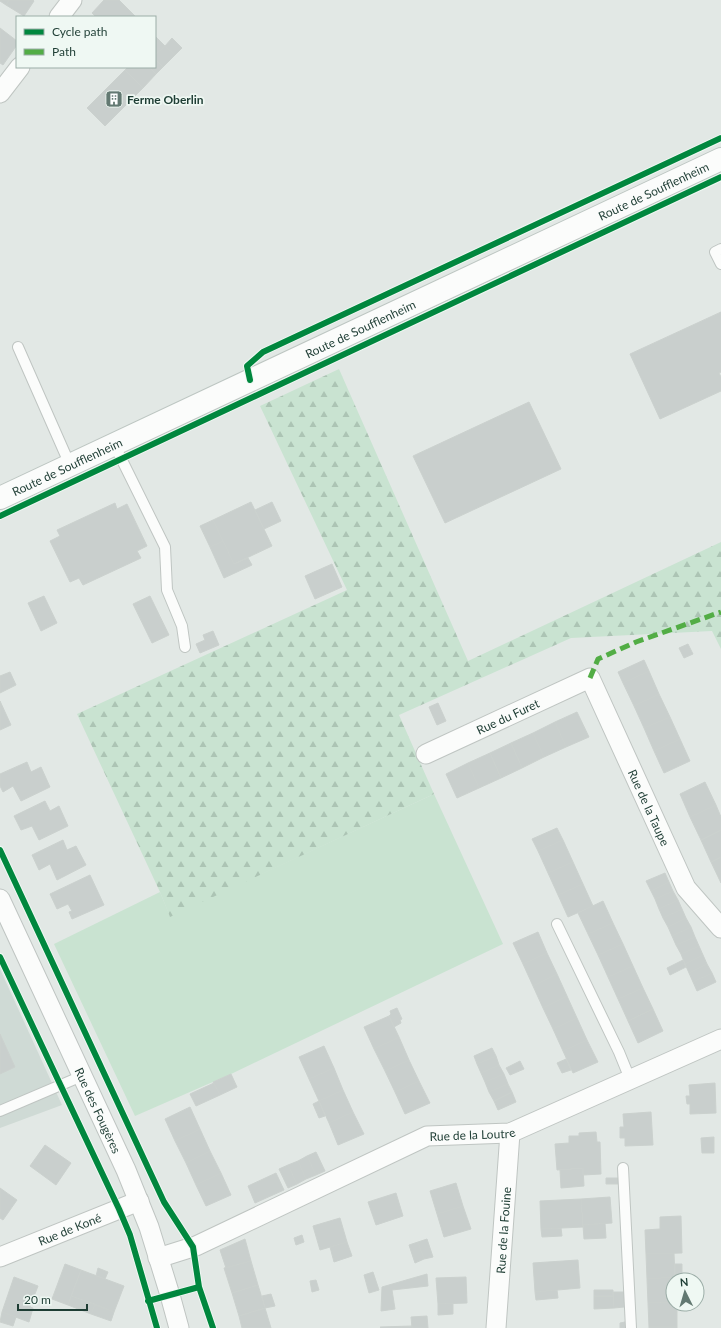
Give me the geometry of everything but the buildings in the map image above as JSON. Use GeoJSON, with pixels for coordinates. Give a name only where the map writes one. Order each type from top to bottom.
{"type":"FeatureCollection","features":[{"type":"Feature","properties":{"kind":"main road","name":"Route de Soufflenheim"},"geometry":{"type":"LineString","coordinates":[[0,498],[721,159]]}},
{"type":"Feature","properties":{"kind":"street"},"geometry":{"type":"LineString","coordinates":[[60,16],[72,0]]}},
{"type":"Feature","properties":{"kind":"street"},"geometry":{"type":"LineString","coordinates":[[0,93],[19,68]]}},
{"type":"Feature","properties":{"kind":"street","name":"Rue du Furet"},"geometry":{"type":"LineString","coordinates":[[426,754],[590,678]]}},
{"type":"Feature","properties":{"kind":"street","name":"Rue de la Taupe"},"geometry":{"type":"LineString","coordinates":[[590,678],[686,888],[721,928]]}},
{"type":"Feature","properties":{"kind":"street","name":"Rue des Fougères"},"geometry":{"type":"LineString","coordinates":[[0,900],[126,1170],[149,1227],[179,1328]]}},
{"type":"Feature","properties":{"kind":"street","name":"Rue de la Loutre"},"geometry":{"type":"LineString","coordinates":[[158,1258],[196,1246],[427,1136],[510,1132],[721,1039]]}},
{"type":"Feature","properties":{"kind":"street","name":"Rue de la Fouine"},"geometry":{"type":"LineString","coordinates":[[496,1328],[510,1132]]}},
{"type":"Feature","properties":{"kind":"street","name":"Rue de Koné"},"geometry":{"type":"LineString","coordinates":[[0,1256],[139,1202]]}},
{"type":"Feature","properties":{"kind":"lane"},"geometry":{"type":"LineString","coordinates":[[721,249],[715,252],[721,264]]}},
{"type":"Feature","properties":{"kind":"lane"},"geometry":{"type":"LineString","coordinates":[[18,347],[70,465]]}},
{"type":"Feature","properties":{"kind":"lane"},"geometry":{"type":"LineString","coordinates":[[114,444],[165,547],[167,590],[182,626],[185,647]]}},
{"type":"Feature","properties":{"kind":"lane"},"geometry":{"type":"LineString","coordinates":[[557,924],[619,1052],[630,1079]]}},
{"type":"Feature","properties":{"kind":"lane"},"geometry":{"type":"LineString","coordinates":[[0,1111],[82,1076]]}},
{"type":"Feature","properties":{"kind":"lane"},"geometry":{"type":"LineString","coordinates":[[623,1168],[632,1328]]}},
{"type":"Feature","properties":{"kind":"shaded area"},"geometry":{"type":"Polygon","coordinates":[[[0,969],[62,1105],[0,1128],[0,969]]]}},
{"type":"Feature","properties":{"kind":"green space"},"geometry":{"type":"Polygon","coordinates":[[[339,369],[468,661],[721,542],[721,649],[712,631],[571,638],[399,715],[434,794],[170,917],[160,892],[77,714],[347,590],[260,406],[339,369]]]}},
{"type":"Feature","properties":{"kind":"green space"},"geometry":{"type":"Polygon","coordinates":[[[434,794],[503,944],[231,1074],[135,1116],[54,944],[160,892],[170,916],[434,794]]]}},
{"type":"Feature","properties":{"kind":"marked path"},"geometry":{"type":"LineString","coordinates":[[590,678],[598,659],[636,642],[721,612]]}},
{"type":"Feature","properties":{"kind":"cycle path"},"geometry":{"type":"LineString","coordinates":[[250,380],[247,366],[263,352],[721,138]]}},
{"type":"Feature","properties":{"kind":"cycle path"},"geometry":{"type":"LineString","coordinates":[[0,516],[721,177]]}},
{"type":"Feature","properties":{"kind":"cycle path"},"geometry":{"type":"LineString","coordinates":[[0,850],[164,1202],[193,1247],[199,1287],[213,1328]]}},
{"type":"Feature","properties":{"kind":"cycle path"},"geometry":{"type":"LineString","coordinates":[[0,957],[119,1209],[130,1235],[157,1328]]}},
{"type":"Feature","properties":{"kind":"cycle path"},"geometry":{"type":"LineString","coordinates":[[148,1301],[199,1287]]}},
{"type":"Feature","properties":{"kind":"place","name":"Ferme Oberlin"},"geometry":{"type":"Point","coordinates":[114,99]}}]}
